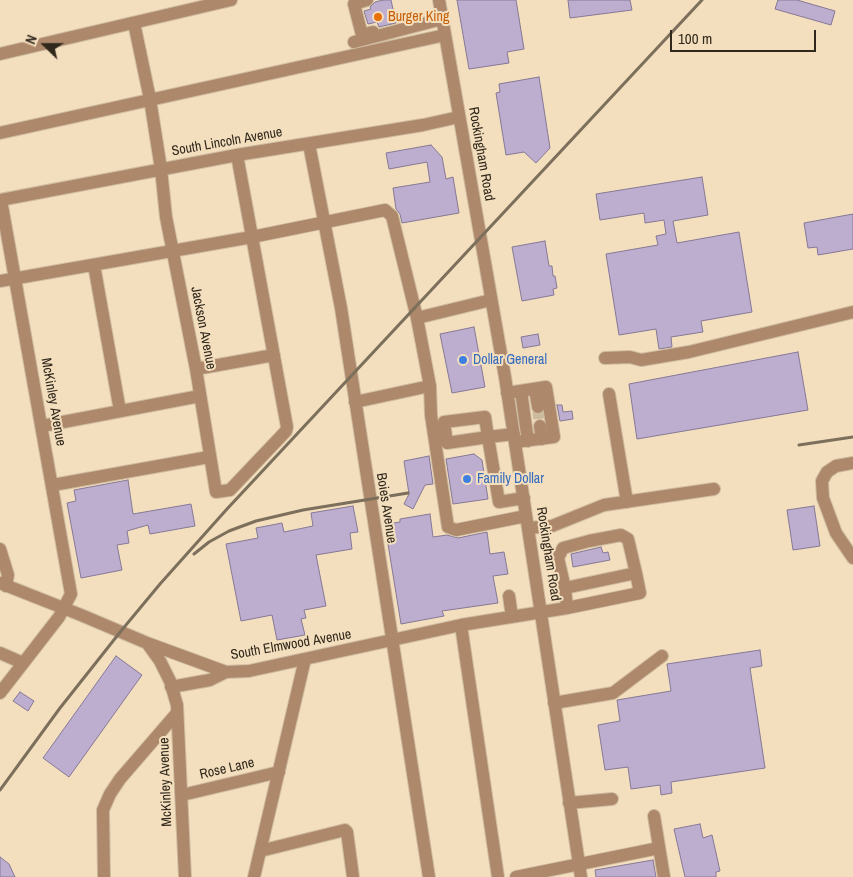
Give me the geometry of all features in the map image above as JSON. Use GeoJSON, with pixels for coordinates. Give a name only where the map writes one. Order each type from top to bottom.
{"type":"FeatureCollection","features":[{"type":"Feature","properties":{"kind":"street"},"geometry":{"type":"LineString","coordinates":[[0,54],[231,0]]}},
{"type":"Feature","properties":{"kind":"street"},"geometry":{"type":"LineString","coordinates":[[345,0],[357,55]]}},
{"type":"Feature","properties":{"kind":"street"},"geometry":{"type":"LineString","coordinates":[[368,0],[354,4],[362,35],[397,27],[403,30]]}},
{"type":"Feature","properties":{"kind":"street","name":"Rockingham Road"},"geometry":{"type":"LineString","coordinates":[[439,0],[507,393],[519,439],[527,522],[580,871]]}},
{"type":"Feature","properties":{"kind":"street"},"geometry":{"type":"LineString","coordinates":[[354,42],[442,19]]}},
{"type":"Feature","properties":{"kind":"street","name":"Jackson Avenue"},"geometry":{"type":"LineString","coordinates":[[134,23],[150,99],[166,217],[196,370],[216,492],[230,490],[286,431],[287,427],[274,355]]}},
{"type":"Feature","properties":{"kind":"street"},"geometry":{"type":"LineString","coordinates":[[0,133],[445,35]]}},
{"type":"Feature","properties":{"kind":"street","name":"South Lincoln Avenue"},"geometry":{"type":"LineString","coordinates":[[0,200],[237,155],[423,125],[459,117]]}},
{"type":"Feature","properties":{"kind":"street","name":"Boies Avenue"},"geometry":{"type":"LineString","coordinates":[[310,144],[340,308],[429,877]]}},
{"type":"Feature","properties":{"kind":"street"},"geometry":{"type":"LineString","coordinates":[[196,370],[274,355],[237,155]]}},
{"type":"Feature","properties":{"kind":"street","name":"McKinley Avenue"},"geometry":{"type":"LineString","coordinates":[[0,200],[53,485],[71,594],[64,608]]}},
{"type":"Feature","properties":{"kind":"street"},"geometry":{"type":"LineString","coordinates":[[0,281],[324,224],[385,210],[392,216],[430,386],[431,415],[448,527],[456,530],[527,522],[552,526],[604,505],[714,489]]}},
{"type":"Feature","properties":{"kind":"street"},"geometry":{"type":"LineString","coordinates":[[94,265],[120,411]]}},
{"type":"Feature","properties":{"kind":"street"},"geometry":{"type":"LineString","coordinates":[[416,318],[491,300]]}},
{"type":"Feature","properties":{"kind":"street"},"geometry":{"type":"LineString","coordinates":[[605,358],[630,357],[641,360],[689,352],[853,312]]}},
{"type":"Feature","properties":{"kind":"street"},"geometry":{"type":"LineString","coordinates":[[355,402],[430,386]]}},
{"type":"Feature","properties":{"kind":"street"},"geometry":{"type":"LineString","coordinates":[[507,393],[546,387],[554,437],[541,433],[519,439],[488,437],[499,502],[524,498]]}},
{"type":"Feature","properties":{"kind":"street"},"geometry":{"type":"LineString","coordinates":[[535,389],[538,406]]}},
{"type":"Feature","properties":{"kind":"street"},"geometry":{"type":"LineString","coordinates":[[519,439],[521,391]]}},
{"type":"Feature","properties":{"kind":"street"},"geometry":{"type":"LineString","coordinates":[[609,394],[627,502]]}},
{"type":"Feature","properties":{"kind":"street"},"geometry":{"type":"LineString","coordinates":[[42,426],[200,396]]}},
{"type":"Feature","properties":{"kind":"street"},"geometry":{"type":"LineString","coordinates":[[53,485],[209,457]]}},
{"type":"Feature","properties":{"kind":"street"},"geometry":{"type":"LineString","coordinates":[[853,463],[836,466],[827,472],[822,482],[823,498],[836,533],[853,558]]}},
{"type":"Feature","properties":{"kind":"street"},"geometry":{"type":"LineString","coordinates":[[564,588],[636,573],[628,539],[621,535],[563,548],[558,558],[567,608]]}},
{"type":"Feature","properties":{"kind":"street"},"geometry":{"type":"LineString","coordinates":[[0,549],[8,575],[3,585]]}},
{"type":"Feature","properties":{"kind":"street","name":"South Elmwood Avenue"},"geometry":{"type":"LineString","coordinates":[[3,585],[147,643],[226,672],[249,671],[461,625],[567,608],[640,593],[636,573]]}},
{"type":"Feature","properties":{"kind":"street"},"geometry":{"type":"LineString","coordinates":[[509,596],[512,617]]}},
{"type":"Feature","properties":{"kind":"street"},"geometry":{"type":"LineString","coordinates":[[0,693],[64,608]]}},
{"type":"Feature","properties":{"kind":"street"},"geometry":{"type":"LineString","coordinates":[[461,625],[498,877]]}},
{"type":"Feature","properties":{"kind":"street","name":"McKinley Avenue"},"geometry":{"type":"LineString","coordinates":[[147,643],[160,661],[171,687],[177,712],[185,877]]}},
{"type":"Feature","properties":{"kind":"street"},"geometry":{"type":"LineString","coordinates":[[0,653],[23,662]]}},
{"type":"Feature","properties":{"kind":"street"},"geometry":{"type":"LineString","coordinates":[[554,703],[613,693],[662,656]]}},
{"type":"Feature","properties":{"kind":"street"},"geometry":{"type":"LineString","coordinates":[[254,877],[305,659]]}},
{"type":"Feature","properties":{"kind":"street"},"geometry":{"type":"LineString","coordinates":[[171,687],[210,680],[226,672]]}},
{"type":"Feature","properties":{"kind":"street"},"geometry":{"type":"LineString","coordinates":[[104,877],[103,810],[110,794],[120,779],[177,712]]}},
{"type":"Feature","properties":{"kind":"street","name":"Rose Lane"},"geometry":{"type":"LineString","coordinates":[[182,795],[279,772]]}},
{"type":"Feature","properties":{"kind":"street"},"geometry":{"type":"LineString","coordinates":[[569,803],[612,799]]}},
{"type":"Feature","properties":{"kind":"street"},"geometry":{"type":"LineString","coordinates":[[654,816],[664,877]]}},
{"type":"Feature","properties":{"kind":"street"},"geometry":{"type":"LineString","coordinates":[[260,851],[345,830],[347,832],[353,877]]}},
{"type":"Feature","properties":{"kind":"street"},"geometry":{"type":"LineString","coordinates":[[516,877],[580,871],[659,848]]}},
{"type":"Feature","properties":{"kind":"building","name":"Burger King"},"geometry":{"type":"Polygon","coordinates":[[[391,0],[396,23],[379,27],[377,22],[368,24],[364,11],[371,9],[370,7],[375,2],[391,0]]]}},
{"type":"Feature","properties":{"kind":"building"},"geometry":{"type":"Polygon","coordinates":[[[457,0],[516,0],[524,49],[507,52],[509,63],[469,69],[457,0]]]}},
{"type":"Feature","properties":{"kind":"building"},"geometry":{"type":"Polygon","coordinates":[[[568,0],[630,0],[632,10],[570,18],[568,0]]]}},
{"type":"Feature","properties":{"kind":"building"},"geometry":{"type":"Polygon","coordinates":[[[778,0],[797,0],[835,11],[831,25],[775,9],[778,0]]]}},
{"type":"Feature","properties":{"kind":"building"},"geometry":{"type":"Polygon","coordinates":[[[539,77],[550,148],[536,163],[524,152],[506,155],[496,93],[500,92],[499,84],[539,77]]]}},
{"type":"Feature","properties":{"kind":"building"},"geometry":{"type":"Polygon","coordinates":[[[431,145],[442,157],[446,179],[453,177],[459,213],[402,223],[400,214],[396,209],[393,188],[430,182],[427,162],[389,169],[386,153],[431,145]]]}},
{"type":"Feature","properties":{"kind":"building"},"geometry":{"type":"Polygon","coordinates":[[[702,177],[708,215],[673,221],[677,243],[739,232],[752,312],[701,321],[703,332],[671,337],[672,347],[659,349],[656,329],[619,335],[606,254],[658,245],[656,236],[666,234],[664,220],[645,223],[644,213],[600,220],[596,194],[702,177]]]}},
{"type":"Feature","properties":{"kind":"building"},"geometry":{"type":"Polygon","coordinates":[[[853,214],[853,249],[818,255],[817,247],[808,248],[804,223],[853,214]]]}},
{"type":"Feature","properties":{"kind":"building"},"geometry":{"type":"Polygon","coordinates":[[[545,241],[549,266],[552,266],[557,288],[553,289],[554,295],[522,301],[512,247],[545,241]]]}},
{"type":"Feature","properties":{"kind":"building","name":"Dollar General"},"geometry":{"type":"Polygon","coordinates":[[[474,327],[485,387],[452,393],[440,334],[474,327]]]}},
{"type":"Feature","properties":{"kind":"building"},"geometry":{"type":"Polygon","coordinates":[[[538,334],[540,345],[523,348],[521,337],[538,334]]]}},
{"type":"Feature","properties":{"kind":"building"},"geometry":{"type":"Polygon","coordinates":[[[798,352],[808,410],[637,439],[629,384],[798,352]]]}},
{"type":"Feature","properties":{"kind":"building"},"geometry":{"type":"Polygon","coordinates":[[[557,405],[562,405],[563,412],[572,411],[573,419],[560,421],[557,405]]]}},
{"type":"Feature","properties":{"kind":"building","name":"Family Dollar"},"geometry":{"type":"Polygon","coordinates":[[[474,454],[482,460],[488,499],[453,504],[446,459],[474,454]]]}},
{"type":"Feature","properties":{"kind":"building"},"geometry":{"type":"Polygon","coordinates":[[[429,456],[433,484],[425,485],[413,509],[404,504],[409,494],[404,461],[429,456]]]}},
{"type":"Feature","properties":{"kind":"building"},"geometry":{"type":"Polygon","coordinates":[[[128,480],[133,514],[191,504],[195,526],[150,534],[148,525],[127,531],[129,543],[117,545],[122,570],[81,578],[67,503],[76,501],[74,490],[128,480]]]}},
{"type":"Feature","properties":{"kind":"building"},"geometry":{"type":"Polygon","coordinates":[[[353,506],[358,532],[350,533],[352,549],[316,555],[326,606],[304,610],[306,618],[301,619],[305,635],[277,640],[272,615],[241,621],[226,544],[258,538],[256,528],[282,523],[284,532],[313,526],[311,513],[353,506]]]}},
{"type":"Feature","properties":{"kind":"building"},"geometry":{"type":"Polygon","coordinates":[[[814,506],[820,546],[793,550],[787,510],[814,506]]]}},
{"type":"Feature","properties":{"kind":"building"},"geometry":{"type":"Polygon","coordinates":[[[430,514],[433,537],[447,535],[458,538],[487,532],[490,554],[504,552],[508,574],[493,576],[498,603],[442,611],[444,616],[401,624],[388,544],[392,543],[388,524],[400,522],[400,519],[430,514]]]}},
{"type":"Feature","properties":{"kind":"building"},"geometry":{"type":"Polygon","coordinates":[[[601,547],[603,553],[608,552],[610,560],[573,567],[571,554],[601,547]]]}},
{"type":"Feature","properties":{"kind":"building"},"geometry":{"type":"Polygon","coordinates":[[[760,650],[762,666],[750,668],[765,768],[671,782],[672,793],[661,795],[660,785],[631,789],[628,767],[605,770],[598,725],[620,721],[617,700],[671,691],[667,664],[760,650]]]}},
{"type":"Feature","properties":{"kind":"building"},"geometry":{"type":"Polygon","coordinates":[[[116,656],[142,675],[69,777],[43,758],[116,656]]]}},
{"type":"Feature","properties":{"kind":"building"},"geometry":{"type":"Polygon","coordinates":[[[20,692],[34,701],[28,711],[13,701],[20,692]]]}},
{"type":"Feature","properties":{"kind":"building"},"geometry":{"type":"Polygon","coordinates":[[[700,824],[703,838],[712,835],[720,871],[716,872],[716,877],[685,877],[674,829],[700,824]]]}},
{"type":"Feature","properties":{"kind":"building"},"geometry":{"type":"Polygon","coordinates":[[[0,857],[9,864],[15,877],[0,877],[0,857]]]}},
{"type":"Feature","properties":{"kind":"building"},"geometry":{"type":"Polygon","coordinates":[[[653,860],[656,877],[596,877],[595,870],[653,860]]]}},
{"type":"Feature","properties":{"kind":"tunnel"},"geometry":{"type":"LineString","coordinates":[[538,407],[540,426]]}},
{"type":"Feature","properties":{"kind":"railway"},"geometry":{"type":"LineString","coordinates":[[0,790],[60,708],[160,584],[227,509],[702,0]]}},
{"type":"Feature","properties":{"kind":"railway"},"geometry":{"type":"LineString","coordinates":[[799,445],[853,437]]}},
{"type":"Feature","properties":{"kind":"railway"},"geometry":{"type":"LineString","coordinates":[[194,554],[209,542],[229,531],[256,521],[303,510],[408,493]]}},
{"type":"Feature","properties":{"kind":"place","name":"Burger King"},"geometry":{"type":"Point","coordinates":[378,17]}},
{"type":"Feature","properties":{"kind":"place","name":"Dollar General"},"geometry":{"type":"Point","coordinates":[463,360]}},
{"type":"Feature","properties":{"kind":"place","name":"Family Dollar"},"geometry":{"type":"Point","coordinates":[467,479]}}]}
